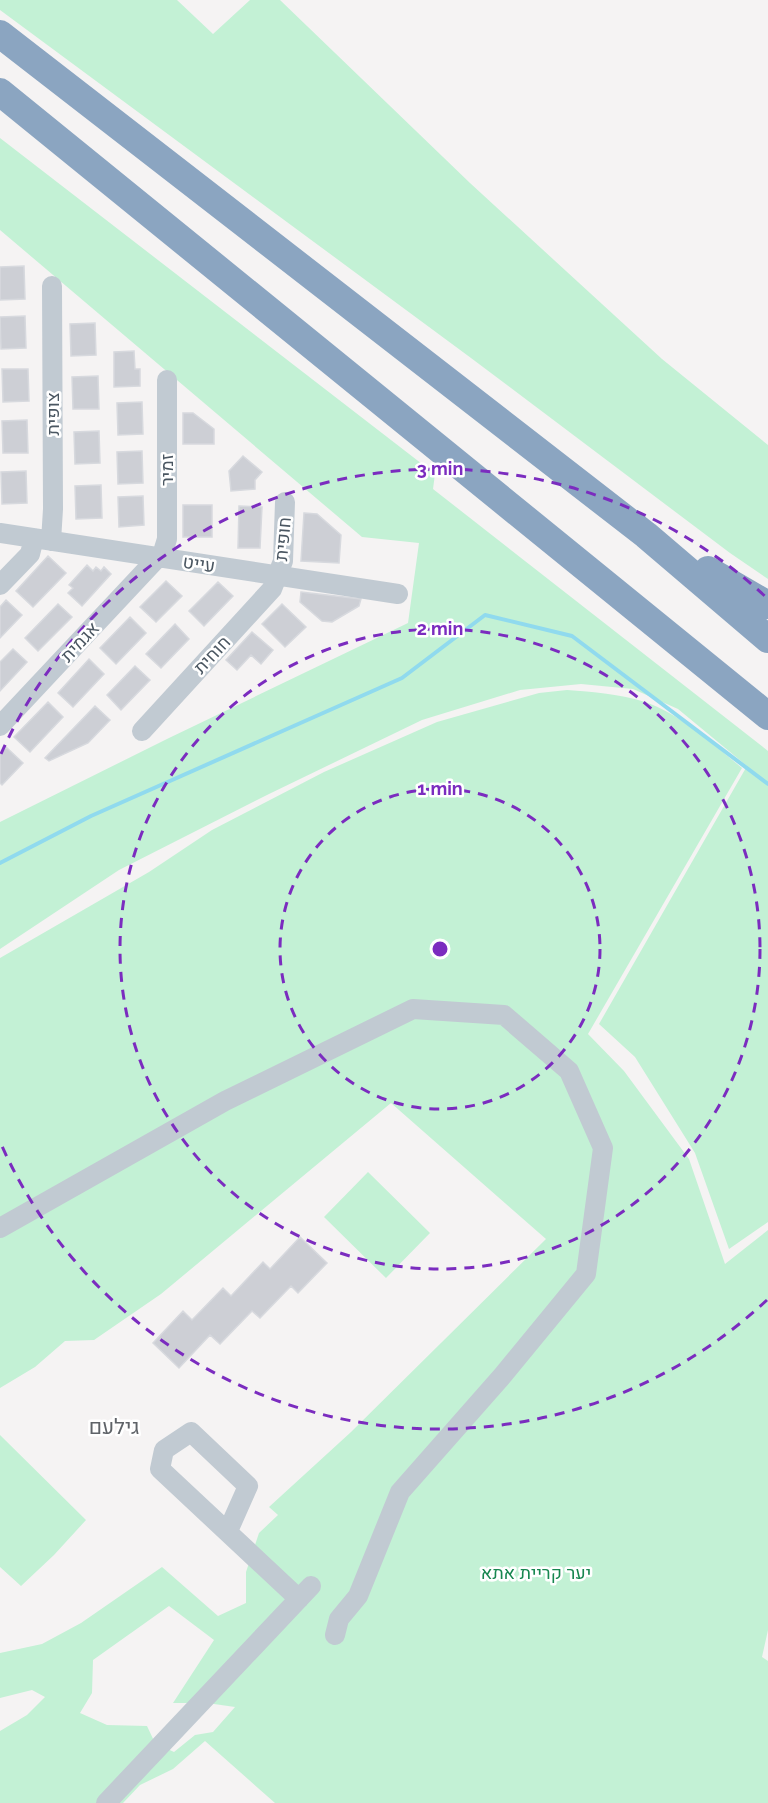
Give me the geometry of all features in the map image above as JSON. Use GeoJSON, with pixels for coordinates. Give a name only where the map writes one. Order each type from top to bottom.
{"type":"FeatureCollection","features":[{"type":"Feature","properties":{"kind":"highway"},"geometry":{"type":"LineString","coordinates":[[0,34],[761,622]]}},
{"type":"Feature","properties":{"kind":"highway"},"geometry":{"type":"LineString","coordinates":[[0,92],[768,716]]}},
{"type":"Feature","properties":{"kind":"street","name":"צופית"},"geometry":{"type":"LineString","coordinates":[[42,539],[53,509],[52,286]]}},
{"type":"Feature","properties":{"kind":"street","name":"זמיר"},"geometry":{"type":"LineString","coordinates":[[160,558],[167,538],[167,380]]}},
{"type":"Feature","properties":{"kind":"street","name":"חופית"},"geometry":{"type":"LineString","coordinates":[[278,576],[285,551],[285,502]]}},
{"type":"Feature","properties":{"kind":"street","name":"עייט"},"geometry":{"type":"LineString","coordinates":[[0,533],[398,594]]}},
{"type":"Feature","properties":{"kind":"street"},"geometry":{"type":"LineString","coordinates":[[0,585],[42,539]]}},
{"type":"Feature","properties":{"kind":"street","name":"אגמית"},"geometry":{"type":"LineString","coordinates":[[0,726],[160,558]]}},
{"type":"Feature","properties":{"kind":"street","name":"חוחית"},"geometry":{"type":"LineString","coordinates":[[142,731],[267,595],[278,576]]}},
{"type":"Feature","properties":{"kind":"street"},"geometry":{"type":"LineString","coordinates":[[0,1228],[225,1101],[413,1009],[504,1015],[569,1071],[603,1148],[586,1274],[400,1492],[358,1596],[339,1619],[335,1635]]}},
{"type":"Feature","properties":{"kind":"street"},"geometry":{"type":"LineString","coordinates":[[106,1803],[305,1592],[228,1531],[160,1469],[164,1450],[191,1432],[248,1486],[228,1531]]}},
{"type":"Feature","properties":{"kind":"green space"},"geometry":{"type":"Polygon","coordinates":[[[0,0],[177,0],[213,34],[250,0],[280,0],[470,183],[662,359],[768,445],[768,579],[0,10],[0,0]]]}},
{"type":"Feature","properties":{"kind":"green space"},"geometry":{"type":"Polygon","coordinates":[[[0,138],[435,474],[433,489],[768,751],[768,1222],[729,1249],[695,1153],[635,1057],[599,1024],[747,766],[678,709],[633,689],[581,684],[520,690],[422,720],[119,870],[0,949],[0,822],[408,623],[419,543],[362,537],[0,230],[0,138]]]}},
{"type":"Feature","properties":{"kind":"green space","name":"יער קריית אתא"},"geometry":{"type":"Polygon","coordinates":[[[567,690],[616,695],[645,702],[684,722],[742,768],[588,1034],[624,1071],[689,1159],[725,1264],[768,1230],[768,1630],[762,1657],[768,1661],[768,1803],[275,1803],[205,1741],[173,1769],[140,1785],[123,1803],[0,1803],[0,1731],[27,1715],[45,1697],[32,1690],[0,1698],[0,1653],[42,1644],[81,1623],[162,1567],[218,1616],[246,1603],[246,1572],[259,1533],[278,1515],[269,1507],[351,1432],[546,1239],[391,1103],[161,1294],[94,1340],[65,1341],[35,1367],[0,1388],[0,958],[149,872],[212,830],[324,772],[437,722],[539,693],[567,690]],[[169,1606],[93,1660],[92,1693],[80,1713],[107,1725],[147,1726],[155,1743],[174,1752],[195,1735],[213,1732],[235,1707],[207,1703],[173,1703],[214,1640],[169,1606]]]}},
{"type":"Feature","properties":{"kind":"green space"},"geometry":{"type":"Polygon","coordinates":[[[368,1172],[430,1233],[386,1278],[324,1217],[368,1172]]]}},
{"type":"Feature","properties":{"kind":"green space"},"geometry":{"type":"Polygon","coordinates":[[[0,1435],[86,1520],[21,1586],[0,1567],[0,1435]]]}},
{"type":"Feature","properties":{"kind":"building"},"geometry":{"type":"Polygon","coordinates":[[[24,266],[25,299],[0,300],[0,267],[24,266]]]}},
{"type":"Feature","properties":{"kind":"building"},"geometry":{"type":"Polygon","coordinates":[[[25,316],[26,348],[1,349],[0,317],[25,316]]]}},
{"type":"Feature","properties":{"kind":"building"},"geometry":{"type":"Polygon","coordinates":[[[95,323],[96,355],[71,356],[70,324],[95,323]]]}},
{"type":"Feature","properties":{"kind":"building"},"geometry":{"type":"Polygon","coordinates":[[[134,351],[135,369],[140,369],[140,386],[114,387],[114,352],[134,351]]]}},
{"type":"Feature","properties":{"kind":"building"},"geometry":{"type":"Polygon","coordinates":[[[2,369],[28,369],[29,401],[3,402],[2,369]]]}},
{"type":"Feature","properties":{"kind":"building"},"geometry":{"type":"Polygon","coordinates":[[[98,376],[99,409],[73,409],[72,377],[98,376]]]}},
{"type":"Feature","properties":{"kind":"building"},"geometry":{"type":"Polygon","coordinates":[[[142,402],[143,434],[118,435],[117,403],[142,402]]]}},
{"type":"Feature","properties":{"kind":"building"},"geometry":{"type":"Polygon","coordinates":[[[183,413],[193,413],[214,429],[214,444],[183,444],[183,413]]]}},
{"type":"Feature","properties":{"kind":"building"},"geometry":{"type":"Polygon","coordinates":[[[27,420],[28,453],[3,453],[2,421],[27,420]]]}},
{"type":"Feature","properties":{"kind":"building"},"geometry":{"type":"Polygon","coordinates":[[[99,431],[100,463],[75,464],[74,432],[99,431]]]}},
{"type":"Feature","properties":{"kind":"building"},"geometry":{"type":"Polygon","coordinates":[[[142,451],[143,483],[118,484],[117,452],[142,451]]]}},
{"type":"Feature","properties":{"kind":"building"},"geometry":{"type":"Polygon","coordinates":[[[243,456],[262,472],[255,480],[255,489],[231,491],[229,471],[243,456]]]}},
{"type":"Feature","properties":{"kind":"building"},"geometry":{"type":"Polygon","coordinates":[[[26,471],[27,503],[2,504],[1,472],[26,471]]]}},
{"type":"Feature","properties":{"kind":"building"},"geometry":{"type":"Polygon","coordinates":[[[101,485],[102,518],[76,519],[75,486],[101,485]]]}},
{"type":"Feature","properties":{"kind":"building"},"geometry":{"type":"Polygon","coordinates":[[[143,496],[144,525],[119,527],[118,497],[143,496]]]}},
{"type":"Feature","properties":{"kind":"building"},"geometry":{"type":"Polygon","coordinates":[[[183,505],[212,505],[212,537],[183,537],[183,505]]]}},
{"type":"Feature","properties":{"kind":"building"},"geometry":{"type":"Polygon","coordinates":[[[239,506],[262,507],[260,548],[238,548],[239,506]]]}},
{"type":"Feature","properties":{"kind":"building"},"geometry":{"type":"Polygon","coordinates":[[[304,513],[317,514],[341,535],[339,563],[301,561],[304,513]]]}},
{"type":"Feature","properties":{"kind":"building"},"geometry":{"type":"Polygon","coordinates":[[[48,556],[66,573],[33,607],[16,591],[48,556]]]}},
{"type":"Feature","properties":{"kind":"building"},"geometry":{"type":"Polygon","coordinates":[[[87,565],[93,571],[96,567],[101,571],[104,567],[111,574],[82,606],[68,593],[73,588],[69,585],[87,565]]]}},
{"type":"Feature","properties":{"kind":"building"},"geometry":{"type":"Polygon","coordinates":[[[166,581],[182,596],[156,622],[140,607],[166,581]]]}},
{"type":"Feature","properties":{"kind":"building"},"geometry":{"type":"Polygon","coordinates":[[[218,582],[233,596],[204,626],[189,611],[218,582]]]}},
{"type":"Feature","properties":{"kind":"building"},"geometry":{"type":"Polygon","coordinates":[[[301,592],[361,599],[359,606],[332,622],[322,621],[300,602],[301,592]]]}},
{"type":"Feature","properties":{"kind":"building"},"geometry":{"type":"Polygon","coordinates":[[[6,600],[22,615],[0,638],[0,607],[6,600]]]}},
{"type":"Feature","properties":{"kind":"building"},"geometry":{"type":"Polygon","coordinates":[[[58,604],[72,617],[38,651],[25,638],[58,604]]]}},
{"type":"Feature","properties":{"kind":"building"},"geometry":{"type":"Polygon","coordinates":[[[282,604],[306,627],[285,647],[262,624],[282,604]]]}},
{"type":"Feature","properties":{"kind":"building"},"geometry":{"type":"Polygon","coordinates":[[[130,617],[146,633],[116,664],[100,648],[130,617]]]}},
{"type":"Feature","properties":{"kind":"building"},"geometry":{"type":"Polygon","coordinates":[[[175,624],[189,639],[161,668],[146,654],[175,624]]]}},
{"type":"Feature","properties":{"kind":"building"},"geometry":{"type":"Polygon","coordinates":[[[252,632],[273,650],[261,664],[251,655],[237,670],[226,660],[252,632]]]}},
{"type":"Feature","properties":{"kind":"building"},"geometry":{"type":"Polygon","coordinates":[[[13,649],[27,662],[0,691],[0,662],[13,649]]]}},
{"type":"Feature","properties":{"kind":"building"},"geometry":{"type":"Polygon","coordinates":[[[89,659],[104,674],[73,707],[58,693],[89,659]]]}},
{"type":"Feature","properties":{"kind":"building"},"geometry":{"type":"Polygon","coordinates":[[[135,666],[150,680],[121,710],[107,695],[135,666]]]}},
{"type":"Feature","properties":{"kind":"building"},"geometry":{"type":"Polygon","coordinates":[[[48,702],[63,717],[30,752],[14,737],[48,702]]]}},
{"type":"Feature","properties":{"kind":"building"},"geometry":{"type":"Polygon","coordinates":[[[95,706],[110,720],[88,743],[49,761],[45,758],[95,706]]]}},
{"type":"Feature","properties":{"kind":"building"},"geometry":{"type":"Polygon","coordinates":[[[6,747],[23,763],[2,785],[0,783],[0,754],[6,747]]]}},
{"type":"Feature","properties":{"kind":"building"},"geometry":{"type":"Polygon","coordinates":[[[300,1237],[327,1263],[298,1293],[291,1286],[260,1318],[252,1311],[220,1344],[210,1335],[179,1368],[153,1343],[183,1311],[192,1320],[223,1288],[231,1296],[263,1262],[270,1269],[300,1237]]]}},
{"type":"Feature","properties":{"kind":"waterway"},"geometry":{"type":"LineString","coordinates":[[0,863],[91,816],[402,678],[485,615],[572,636],[768,784]]}},
{"type":"Feature","properties":{"kind":"district","name":"גילעם"},"geometry":{"type":"Point","coordinates":[114,1427]}}]}
